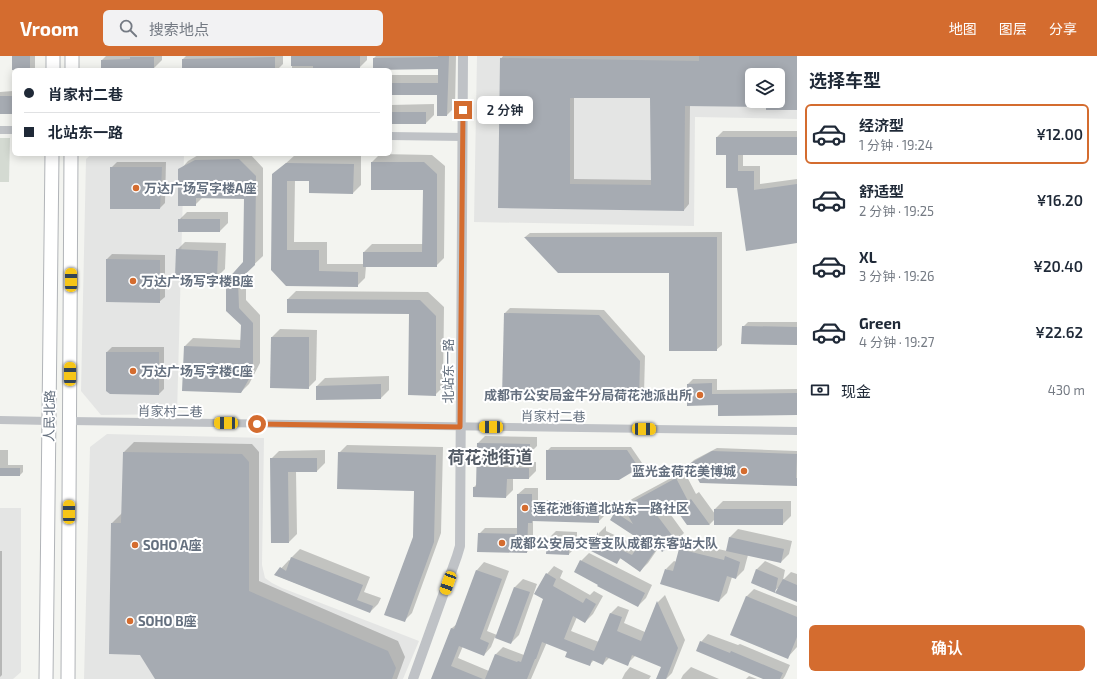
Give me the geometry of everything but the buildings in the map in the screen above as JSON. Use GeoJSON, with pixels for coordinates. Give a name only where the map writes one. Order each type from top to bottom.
{"type":"FeatureCollection","features":[{"type":"Feature","properties":{"kind":"main road"},"geometry":{"type":"LineString","coordinates":[[52,68],[53,56]]}},
{"type":"Feature","properties":{"kind":"main road"},"geometry":{"type":"LineString","coordinates":[[72,56],[72,68]]}},
{"type":"Feature","properties":{"kind":"main road","name":"人民北路"},"geometry":{"type":"LineString","coordinates":[[46,679],[52,156]]}},
{"type":"Feature","properties":{"kind":"main road","name":"人民北路"},"geometry":{"type":"LineString","coordinates":[[68,679],[71,156]]}},
{"type":"Feature","properties":{"kind":"street","name":"北站东一路"},"geometry":{"type":"LineString","coordinates":[[413,679],[460,546],[463,56]]}},
{"type":"Feature","properties":{"kind":"street"},"geometry":{"type":"LineString","coordinates":[[0,130],[12,130]]}},
{"type":"Feature","properties":{"kind":"street"},"geometry":{"type":"LineString","coordinates":[[392,136],[463,137]]}},
{"type":"Feature","properties":{"kind":"street"},"geometry":{"type":"LineString","coordinates":[[0,420],[49,421]]}},
{"type":"Feature","properties":{"kind":"street","name":"肖家村二巷"},"geometry":{"type":"LineString","coordinates":[[70,421],[797,431]]}},
{"type":"Feature","properties":{"kind":"shaded area"},"geometry":{"type":"Polygon","coordinates":[[[477,56],[797,56],[797,119],[695,117],[694,226],[474,222],[477,56]]]}},
{"type":"Feature","properties":{"kind":"shaded area"},"geometry":{"type":"Polygon","coordinates":[[[0,138],[10,138],[9,182],[0,182],[0,138]]]}},
{"type":"Feature","properties":{"kind":"shaded area"},"geometry":{"type":"Polygon","coordinates":[[[90,156],[184,156],[177,414],[101,415],[81,391],[86,159],[90,156]]]}},
{"type":"Feature","properties":{"kind":"shaded area"},"geometry":{"type":"Polygon","coordinates":[[[107,434],[264,438],[262,565],[265,578],[282,588],[419,641],[403,679],[84,679],[90,447],[107,434]]]}},
{"type":"Feature","properties":{"kind":"shaded area"},"geometry":{"type":"Polygon","coordinates":[[[0,508],[21,508],[21,672],[13,679],[0,679],[0,508]]]}},
{"type":"Feature","properties":{"kind":"place","name":"万达广场写字楼A座"},"geometry":{"type":"Point","coordinates":[136,188]}},
{"type":"Feature","properties":{"kind":"place","name":"万达广场写字楼B座"},"geometry":{"type":"Point","coordinates":[133,281]}},
{"type":"Feature","properties":{"kind":"place","name":"万达广场写字楼C座"},"geometry":{"type":"Point","coordinates":[133,371]}},
{"type":"Feature","properties":{"kind":"place","name":"成都市公安局金牛分局荷花池派出所"},"geometry":{"type":"Point","coordinates":[700,395]}},
{"type":"Feature","properties":{"kind":"place","name":"蓝光金荷花美博城"},"geometry":{"type":"Point","coordinates":[744,471]}},
{"type":"Feature","properties":{"kind":"place","name":"莲花池街道北站东一路社区"},"geometry":{"type":"Point","coordinates":[525,508]}},
{"type":"Feature","properties":{"kind":"place","name":"成都公安局交警支队成都东客站大队"},"geometry":{"type":"Point","coordinates":[502,543]}},
{"type":"Feature","properties":{"kind":"place","name":"SOHO A座"},"geometry":{"type":"Point","coordinates":[135,545]}},
{"type":"Feature","properties":{"kind":"place","name":"SOHO B座"},"geometry":{"type":"Point","coordinates":[130,621]}},
{"type":"Feature","properties":{"kind":"district","name":"荷花池街道"},"geometry":{"type":"Point","coordinates":[490,457]}},
{"type":"Feature","properties":{"kind":"route"},"geometry":{"type":"LineString","coordinates":[[257,424],[460,427],[463,110]]}}]}
